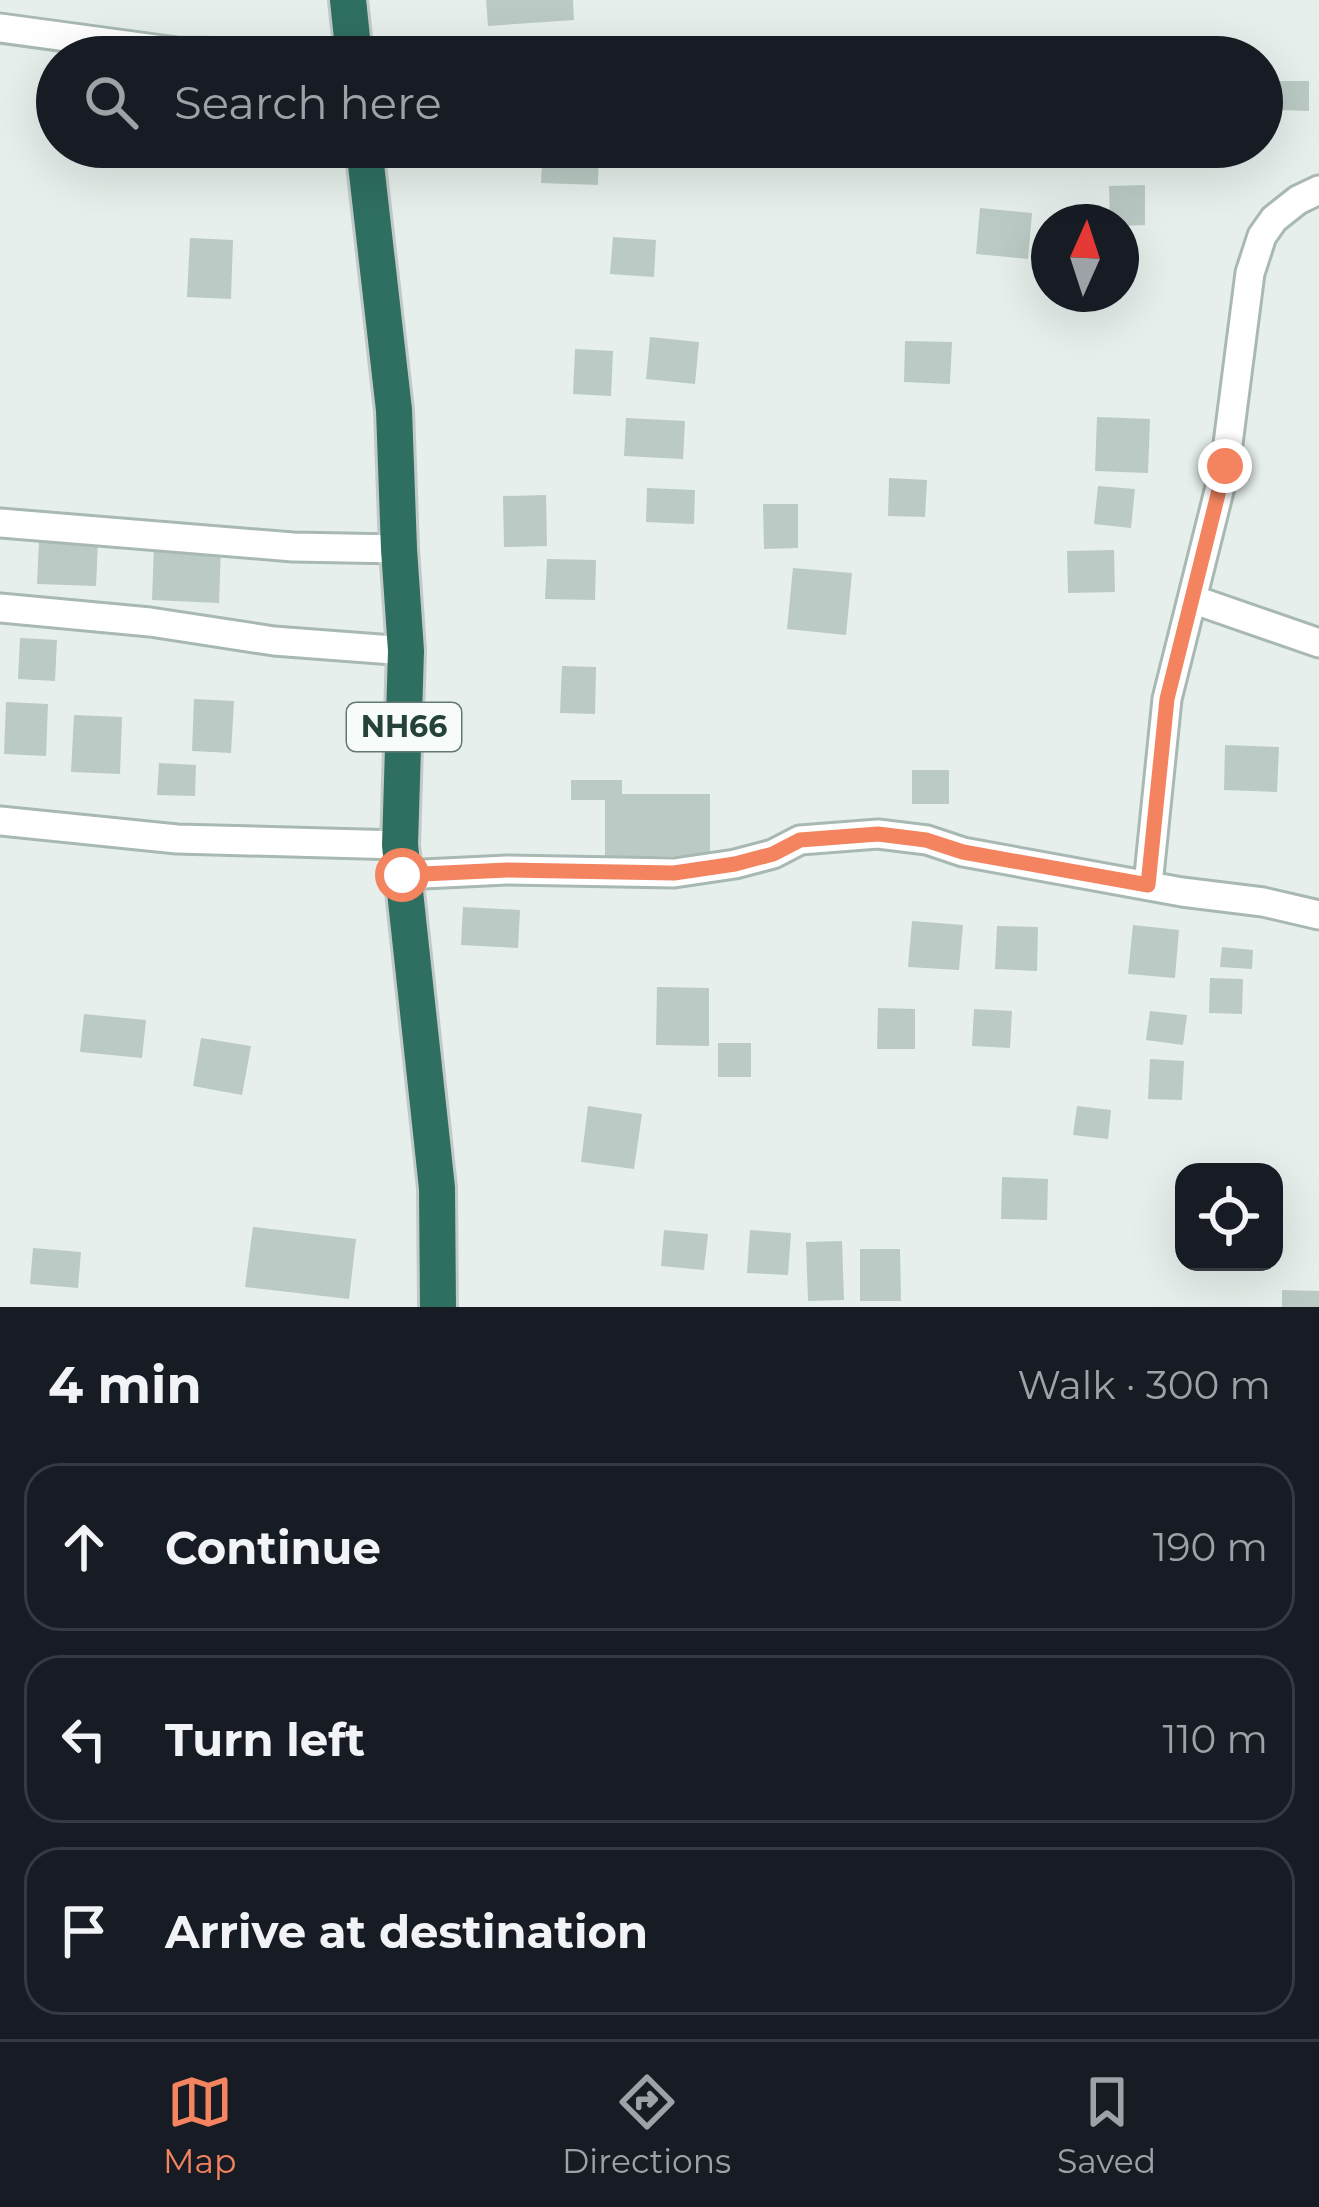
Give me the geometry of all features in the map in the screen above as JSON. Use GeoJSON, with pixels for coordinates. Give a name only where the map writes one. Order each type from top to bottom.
{"type":"FeatureCollection","features":[{"type":"Feature","properties":{"kind":"highway"},"geometry":{"type":"LineString","coordinates":[[348,0],[352,36]]}},
{"type":"Feature","properties":{"kind":"highway","name":"NH66"},"geometry":{"type":"LineString","coordinates":[[366,168],[394,410],[406,651],[401,860],[437,1188],[437,1307]]}},
{"type":"Feature","properties":{"kind":"street"},"geometry":{"type":"LineString","coordinates":[[0,28],[59,36]]}},
{"type":"Feature","properties":{"kind":"street"},"geometry":{"type":"LineString","coordinates":[[1148,885],[1167,699],[1225,466],[1250,273],[1262,236],[1274,219],[1319,190]]}},
{"type":"Feature","properties":{"kind":"street"},"geometry":{"type":"LineString","coordinates":[[0,523],[292,547],[399,549]]}},
{"type":"Feature","properties":{"kind":"street"},"geometry":{"type":"LineString","coordinates":[[1192,599],[1319,644]]}},
{"type":"Feature","properties":{"kind":"street"},"geometry":{"type":"LineString","coordinates":[[0,608],[150,622],[274,641],[406,651]]}},
{"type":"Feature","properties":{"kind":"street"},"geometry":{"type":"LineString","coordinates":[[0,821],[507,870],[674,873],[735,864],[773,854],[800,840],[878,834],[1319,915]]}},
{"type":"Feature","properties":{"kind":"building"},"geometry":{"type":"Polygon","coordinates":[[[486,0],[573,0],[574,20],[488,26],[486,0]]]}},
{"type":"Feature","properties":{"kind":"building"},"geometry":{"type":"Polygon","coordinates":[[[1283,81],[1309,81],[1309,111],[1283,110],[1283,81]]]}},
{"type":"Feature","properties":{"kind":"building"},"geometry":{"type":"Polygon","coordinates":[[[542,168],[598,168],[598,185],[541,183],[542,168]]]}},
{"type":"Feature","properties":{"kind":"building"},"geometry":{"type":"Polygon","coordinates":[[[1145,185],[1145,225],[1139,225],[1139,204],[1110,204],[1109,186],[1145,185]]]}},
{"type":"Feature","properties":{"kind":"building"},"geometry":{"type":"Polygon","coordinates":[[[980,208],[1031,213],[1028,259],[976,254],[980,208]]]}},
{"type":"Feature","properties":{"kind":"building"},"geometry":{"type":"Polygon","coordinates":[[[613,237],[656,240],[654,277],[610,274],[613,237]]]}},
{"type":"Feature","properties":{"kind":"building"},"geometry":{"type":"Polygon","coordinates":[[[190,238],[233,240],[231,299],[187,297],[190,238]]]}},
{"type":"Feature","properties":{"kind":"building"},"geometry":{"type":"Polygon","coordinates":[[[650,337],[699,342],[695,384],[646,379],[650,337]]]}},
{"type":"Feature","properties":{"kind":"building"},"geometry":{"type":"Polygon","coordinates":[[[905,341],[952,342],[950,384],[904,382],[905,341]]]}},
{"type":"Feature","properties":{"kind":"building"},"geometry":{"type":"Polygon","coordinates":[[[575,349],[613,351],[611,396],[573,394],[575,349]]]}},
{"type":"Feature","properties":{"kind":"building"},"geometry":{"type":"Polygon","coordinates":[[[1097,417],[1150,419],[1148,473],[1095,471],[1097,417]]]}},
{"type":"Feature","properties":{"kind":"building"},"geometry":{"type":"Polygon","coordinates":[[[626,418],[685,421],[683,459],[624,456],[626,418]]]}},
{"type":"Feature","properties":{"kind":"building"},"geometry":{"type":"Polygon","coordinates":[[[889,478],[927,480],[925,517],[888,516],[889,478]]]}},
{"type":"Feature","properties":{"kind":"building"},"geometry":{"type":"Polygon","coordinates":[[[1098,486],[1135,489],[1131,528],[1094,524],[1098,486]]]}},
{"type":"Feature","properties":{"kind":"building"},"geometry":{"type":"Polygon","coordinates":[[[647,488],[695,490],[694,524],[646,522],[647,488]]]}},
{"type":"Feature","properties":{"kind":"building"},"geometry":{"type":"Polygon","coordinates":[[[546,495],[547,546],[504,547],[503,496],[546,495]]]}},
{"type":"Feature","properties":{"kind":"building"},"geometry":{"type":"Polygon","coordinates":[[[763,504],[798,504],[798,548],[764,549],[763,504]]]}},
{"type":"Feature","properties":{"kind":"building"},"geometry":{"type":"Polygon","coordinates":[[[39,540],[98,542],[96,586],[37,584],[39,540]]]}},
{"type":"Feature","properties":{"kind":"building"},"geometry":{"type":"Polygon","coordinates":[[[154,545],[221,548],[219,603],[152,600],[154,545]]]}},
{"type":"Feature","properties":{"kind":"building"},"geometry":{"type":"Polygon","coordinates":[[[1114,550],[1115,592],[1068,593],[1067,551],[1114,550]]]}},
{"type":"Feature","properties":{"kind":"building"},"geometry":{"type":"Polygon","coordinates":[[[547,559],[596,560],[595,600],[545,599],[547,559]]]}},
{"type":"Feature","properties":{"kind":"building"},"geometry":{"type":"Polygon","coordinates":[[[793,568],[852,573],[846,635],[787,629],[793,568]]]}},
{"type":"Feature","properties":{"kind":"building"},"geometry":{"type":"Polygon","coordinates":[[[20,638],[57,640],[55,681],[18,679],[20,638]]]}},
{"type":"Feature","properties":{"kind":"building"},"geometry":{"type":"Polygon","coordinates":[[[562,666],[596,667],[595,714],[560,713],[562,666]]]}},
{"type":"Feature","properties":{"kind":"building"},"geometry":{"type":"Polygon","coordinates":[[[194,699],[234,701],[231,753],[192,751],[194,699]]]}},
{"type":"Feature","properties":{"kind":"building"},"geometry":{"type":"Polygon","coordinates":[[[6,702],[48,704],[46,756],[4,754],[6,702]]]}},
{"type":"Feature","properties":{"kind":"building"},"geometry":{"type":"Polygon","coordinates":[[[74,715],[122,717],[120,774],[71,772],[74,715]]]}},
{"type":"Feature","properties":{"kind":"building"},"geometry":{"type":"Polygon","coordinates":[[[1225,745],[1279,747],[1277,792],[1224,790],[1225,745]]]}},
{"type":"Feature","properties":{"kind":"building"},"geometry":{"type":"Polygon","coordinates":[[[159,763],[196,765],[195,796],[157,795],[159,763]]]}},
{"type":"Feature","properties":{"kind":"building"},"geometry":{"type":"Polygon","coordinates":[[[912,770],[949,770],[949,804],[912,804],[912,770]]]}},
{"type":"Feature","properties":{"kind":"building"},"geometry":{"type":"Polygon","coordinates":[[[571,780],[622,780],[622,794],[710,794],[710,856],[605,857],[605,800],[571,800],[571,780]]]}},
{"type":"Feature","properties":{"kind":"building"},"geometry":{"type":"Polygon","coordinates":[[[463,907],[520,910],[518,948],[461,945],[463,907]]]}},
{"type":"Feature","properties":{"kind":"building"},"geometry":{"type":"Polygon","coordinates":[[[912,921],[963,925],[959,970],[908,967],[912,921]]]}},
{"type":"Feature","properties":{"kind":"building"},"geometry":{"type":"Polygon","coordinates":[[[1133,925],[1179,930],[1175,978],[1128,974],[1133,925]]]}},
{"type":"Feature","properties":{"kind":"building"},"geometry":{"type":"Polygon","coordinates":[[[997,926],[1038,927],[1037,971],[995,969],[997,926]]]}},
{"type":"Feature","properties":{"kind":"building"},"geometry":{"type":"Polygon","coordinates":[[[1222,947],[1253,950],[1252,969],[1220,967],[1222,947]]]}},
{"type":"Feature","properties":{"kind":"building"},"geometry":{"type":"Polygon","coordinates":[[[1210,978],[1243,979],[1242,1014],[1209,1013],[1210,978]]]}},
{"type":"Feature","properties":{"kind":"building"},"geometry":{"type":"Polygon","coordinates":[[[657,987],[709,988],[709,1046],[656,1045],[657,987]]]}},
{"type":"Feature","properties":{"kind":"building"},"geometry":{"type":"Polygon","coordinates":[[[878,1008],[915,1009],[915,1049],[877,1049],[878,1008]]]}},
{"type":"Feature","properties":{"kind":"building"},"geometry":{"type":"Polygon","coordinates":[[[974,1009],[1012,1011],[1010,1048],[972,1046],[974,1009]]]}},
{"type":"Feature","properties":{"kind":"building"},"geometry":{"type":"Polygon","coordinates":[[[1150,1011],[1187,1015],[1183,1045],[1146,1040],[1150,1011]]]}},
{"type":"Feature","properties":{"kind":"building"},"geometry":{"type":"Polygon","coordinates":[[[84,1014],[146,1020],[142,1058],[80,1052],[84,1014]]]}},
{"type":"Feature","properties":{"kind":"building"},"geometry":{"type":"Polygon","coordinates":[[[201,1038],[251,1046],[242,1095],[193,1086],[201,1038]]]}},
{"type":"Feature","properties":{"kind":"building"},"geometry":{"type":"Polygon","coordinates":[[[718,1043],[751,1043],[751,1077],[718,1077],[718,1043]]]}},
{"type":"Feature","properties":{"kind":"building"},"geometry":{"type":"Polygon","coordinates":[[[1150,1059],[1184,1061],[1182,1100],[1148,1099],[1150,1059]]]}},
{"type":"Feature","properties":{"kind":"building"},"geometry":{"type":"Polygon","coordinates":[[[588,1106],[642,1114],[634,1169],[581,1162],[588,1106]]]}},
{"type":"Feature","properties":{"kind":"building"},"geometry":{"type":"Polygon","coordinates":[[[1077,1106],[1111,1110],[1108,1139],[1073,1135],[1077,1106]]]}},
{"type":"Feature","properties":{"kind":"building"},"geometry":{"type":"Polygon","coordinates":[[[1002,1177],[1048,1179],[1047,1220],[1001,1219],[1002,1177]]]}},
{"type":"Feature","properties":{"kind":"building"},"geometry":{"type":"Polygon","coordinates":[[[253,1227],[356,1239],[349,1299],[245,1287],[253,1227]]]}},
{"type":"Feature","properties":{"kind":"building"},"geometry":{"type":"Polygon","coordinates":[[[664,1230],[708,1234],[704,1270],[661,1266],[664,1230]]]}},
{"type":"Feature","properties":{"kind":"building"},"geometry":{"type":"Polygon","coordinates":[[[750,1230],[791,1233],[788,1275],[747,1273],[750,1230]]]}},
{"type":"Feature","properties":{"kind":"building"},"geometry":{"type":"Polygon","coordinates":[[[842,1241],[844,1300],[808,1301],[806,1242],[842,1241]]]}},
{"type":"Feature","properties":{"kind":"building"},"geometry":{"type":"Polygon","coordinates":[[[33,1248],[81,1252],[78,1288],[30,1284],[33,1248]]]}},
{"type":"Feature","properties":{"kind":"building"},"geometry":{"type":"Polygon","coordinates":[[[860,1249],[900,1249],[901,1301],[860,1301],[860,1249]]]}},
{"type":"Feature","properties":{"kind":"building"},"geometry":{"type":"Polygon","coordinates":[[[1282,1290],[1319,1291],[1319,1307],[1282,1307],[1282,1290]]]}},
{"type":"Feature","properties":{"kind":"route"},"geometry":{"type":"LineString","coordinates":[[402,875],[507,870],[674,873],[735,864],[773,854],[800,840],[878,834],[1148,885],[1167,699],[1225,466]]}}]}
